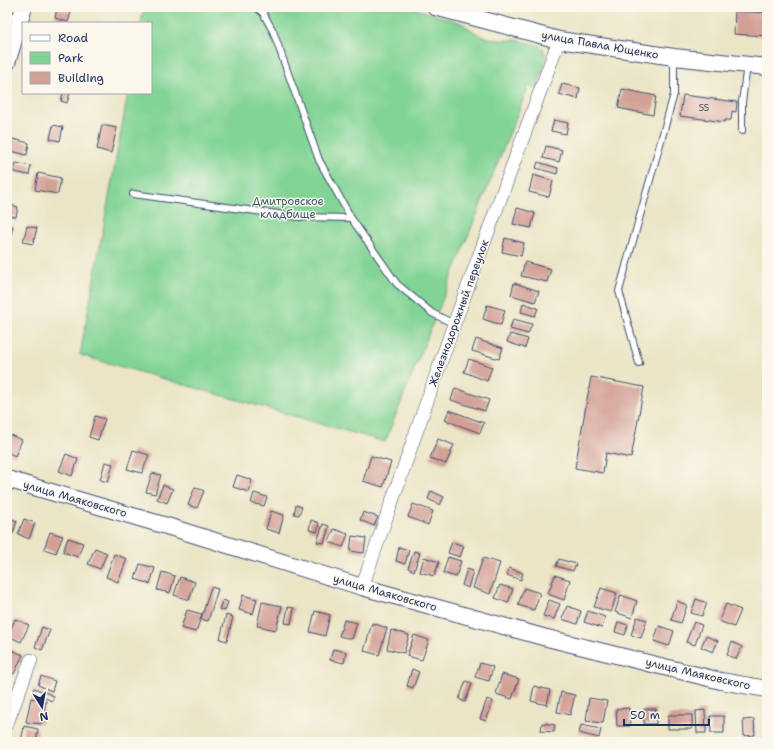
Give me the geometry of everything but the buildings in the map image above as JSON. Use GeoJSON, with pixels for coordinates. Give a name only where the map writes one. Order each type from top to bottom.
{"type":"FeatureCollection","features":[{"type":"Feature","properties":{"kind":"street","name":"улица Павла Ющенко"},"geometry":{"type":"LineString","coordinates":[[435,7],[558,40],[674,57],[767,67]]}},
{"type":"Feature","properties":{"kind":"street"},"geometry":{"type":"LineString","coordinates":[[7,63],[17,13]]}},
{"type":"Feature","properties":{"kind":"street","name":"Железнодорожный переулок"},"geometry":{"type":"LineString","coordinates":[[362,587],[454,324],[558,40]]}},
{"type":"Feature","properties":{"kind":"street","name":"улица Маяковского"},"geometry":{"type":"LineString","coordinates":[[7,479],[170,527],[362,587],[550,639],[721,681],[767,689]]}},
{"type":"Feature","properties":{"kind":"street"},"geometry":{"type":"LineString","coordinates":[[7,722],[31,660]]}},
{"type":"Feature","properties":{"kind":"lane"},"geometry":{"type":"LineString","coordinates":[[256,7],[263,13],[273,31],[319,160],[351,218],[397,284],[432,313],[454,324]]}},
{"type":"Feature","properties":{"kind":"lane"},"geometry":{"type":"LineString","coordinates":[[639,363],[619,291],[674,94],[674,57]]}},
{"type":"Feature","properties":{"kind":"lane"},"geometry":{"type":"LineString","coordinates":[[742,131],[742,102],[747,65]]}},
{"type":"Feature","properties":{"kind":"lane"},"geometry":{"type":"LineString","coordinates":[[133,194],[299,217],[351,218]]}},
{"type":"Feature","properties":{"kind":"green space","name":"Дмитровское кладбище"},"geometry":{"type":"Polygon","coordinates":[[[144,7],[410,7],[461,23],[481,36],[499,40],[516,40],[539,45],[544,50],[546,59],[537,89],[529,85],[385,442],[80,355],[128,94],[152,94],[152,22],[141,22],[144,7]]]}}]}
